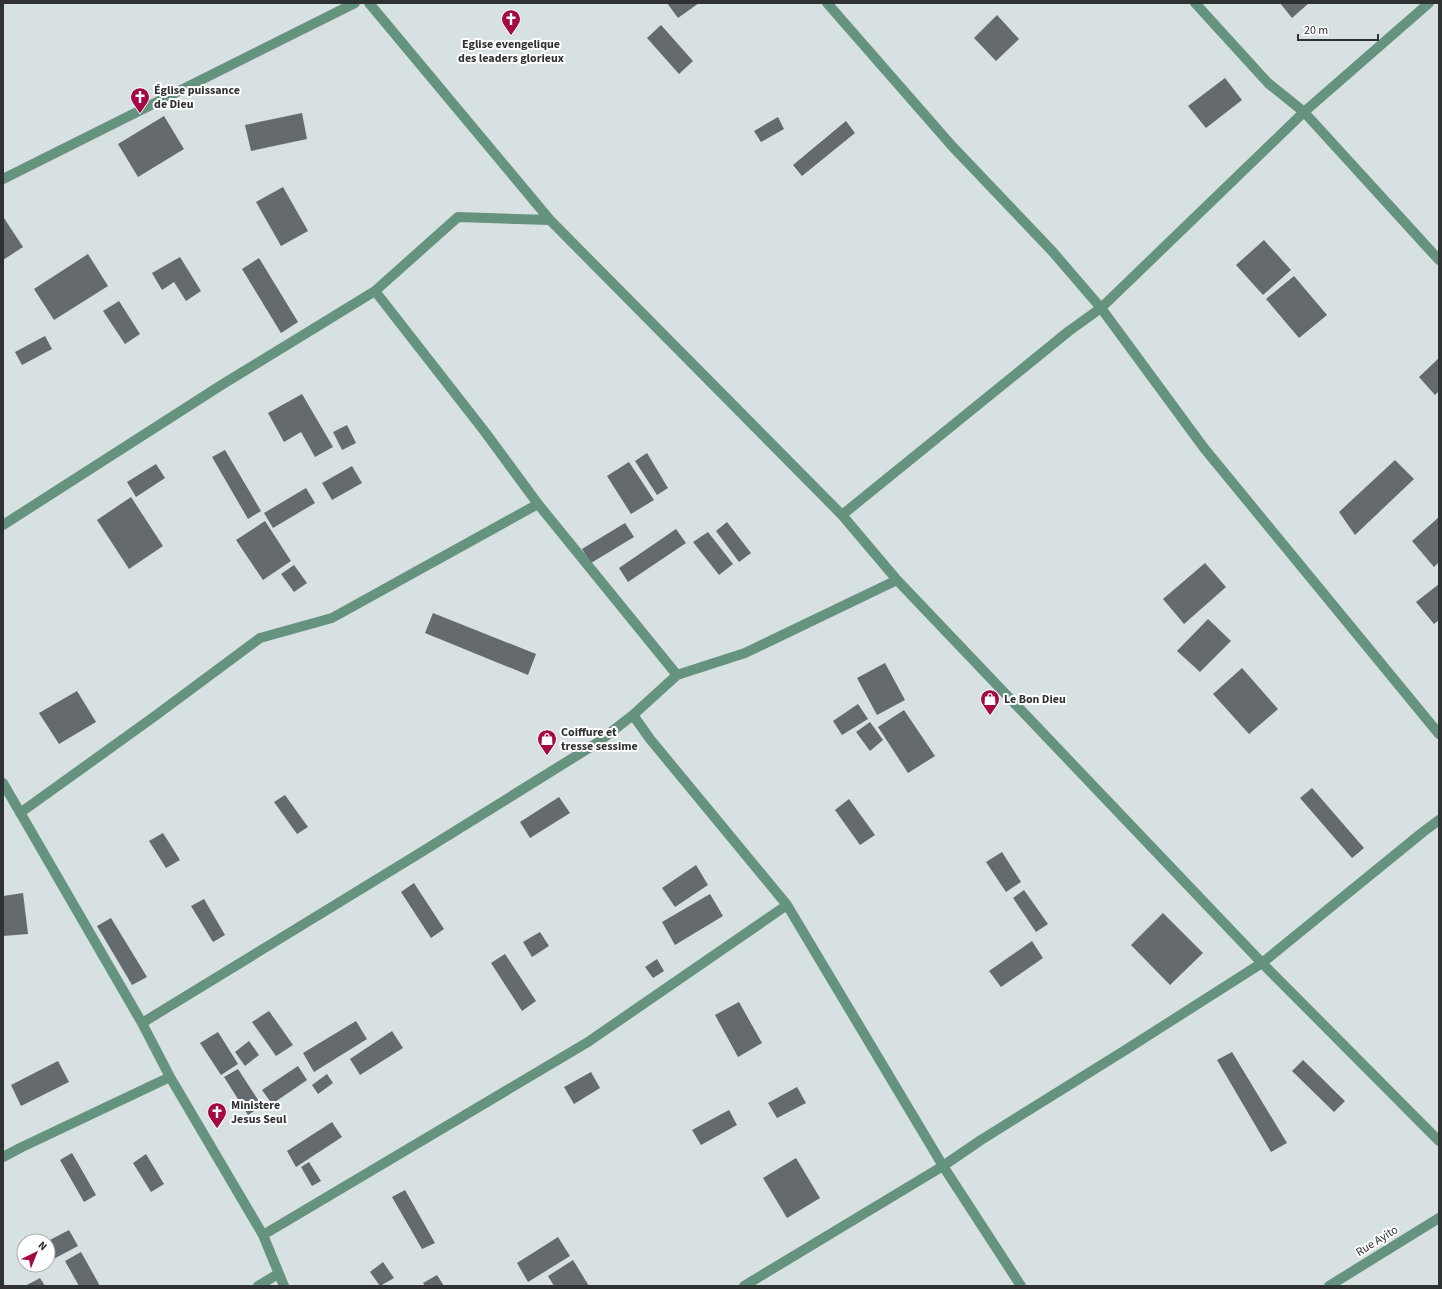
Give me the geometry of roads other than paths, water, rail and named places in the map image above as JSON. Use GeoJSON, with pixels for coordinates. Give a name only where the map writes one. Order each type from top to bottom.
{"type":"FeatureCollection","features":[{"type":"Feature","properties":{"kind":"street"},"geometry":{"type":"LineString","coordinates":[[3,179],[355,3]]}},
{"type":"Feature","properties":{"kind":"street"},"geometry":{"type":"LineString","coordinates":[[369,3],[550,220],[842,515],[897,580],[1262,963],[1439,1141]]}},
{"type":"Feature","properties":{"kind":"street"},"geometry":{"type":"LineString","coordinates":[[827,3],[952,146],[1052,251],[1101,308],[1204,448],[1439,734]]}},
{"type":"Feature","properties":{"kind":"street"},"geometry":{"type":"LineString","coordinates":[[1195,3],[1268,83],[1304,112],[1439,260]]}},
{"type":"Feature","properties":{"kind":"street"},"geometry":{"type":"LineString","coordinates":[[842,515],[1069,331],[1101,308],[1304,112],[1429,3]]}},
{"type":"Feature","properties":{"kind":"street"},"geometry":{"type":"LineString","coordinates":[[3,525],[223,384],[375,291],[458,217],[550,220]]}},
{"type":"Feature","properties":{"kind":"street"},"geometry":{"type":"LineString","coordinates":[[375,291],[486,432],[538,504],[677,675]]}},
{"type":"Feature","properties":{"kind":"street"},"geometry":{"type":"LineString","coordinates":[[20,813],[260,638],[332,618],[538,504]]}},
{"type":"Feature","properties":{"kind":"street"},"geometry":{"type":"LineString","coordinates":[[142,1023],[408,861],[597,743],[633,715],[677,675],[746,653],[897,580]]}},
{"type":"Feature","properties":{"kind":"street"},"geometry":{"type":"LineString","coordinates":[[633,715],[650,739],[787,905],[943,1166],[1021,1286]]}},
{"type":"Feature","properties":{"kind":"street"},"geometry":{"type":"LineString","coordinates":[[3,783],[142,1023],[170,1077],[263,1235],[284,1286]]}},
{"type":"Feature","properties":{"kind":"street"},"geometry":{"type":"LineString","coordinates":[[744,1286],[943,1166],[981,1140],[1262,963],[1439,820]]}},
{"type":"Feature","properties":{"kind":"street"},"geometry":{"type":"LineString","coordinates":[[263,1235],[588,1042],[787,905]]}},
{"type":"Feature","properties":{"kind":"street"},"geometry":{"type":"LineString","coordinates":[[3,1157],[29,1143],[170,1077]]}},
{"type":"Feature","properties":{"kind":"street","name":"Rue Ayito"},"geometry":{"type":"LineString","coordinates":[[1329,1286],[1439,1218]]}},
{"type":"Feature","properties":{"kind":"street"},"geometry":{"type":"LineString","coordinates":[[258,1286],[278,1274]]}},
{"type":"Feature","properties":{"kind":"place","name":"Eglise evengelique des leaders glorieux"},"geometry":{"type":"Point","coordinates":[511,36]}},
{"type":"Feature","properties":{"kind":"place","name":"Église puissance de Dieu"},"geometry":{"type":"Point","coordinates":[140,114]}},
{"type":"Feature","properties":{"kind":"place","name":"Le Bon Dieu"},"geometry":{"type":"Point","coordinates":[990,716]}},
{"type":"Feature","properties":{"kind":"place","name":"Coiffure et tresse sessime"},"geometry":{"type":"Point","coordinates":[547,756]}},
{"type":"Feature","properties":{"kind":"place","name":"Ministere Jesus Seul"},"geometry":{"type":"Point","coordinates":[217,1129]}}]}
